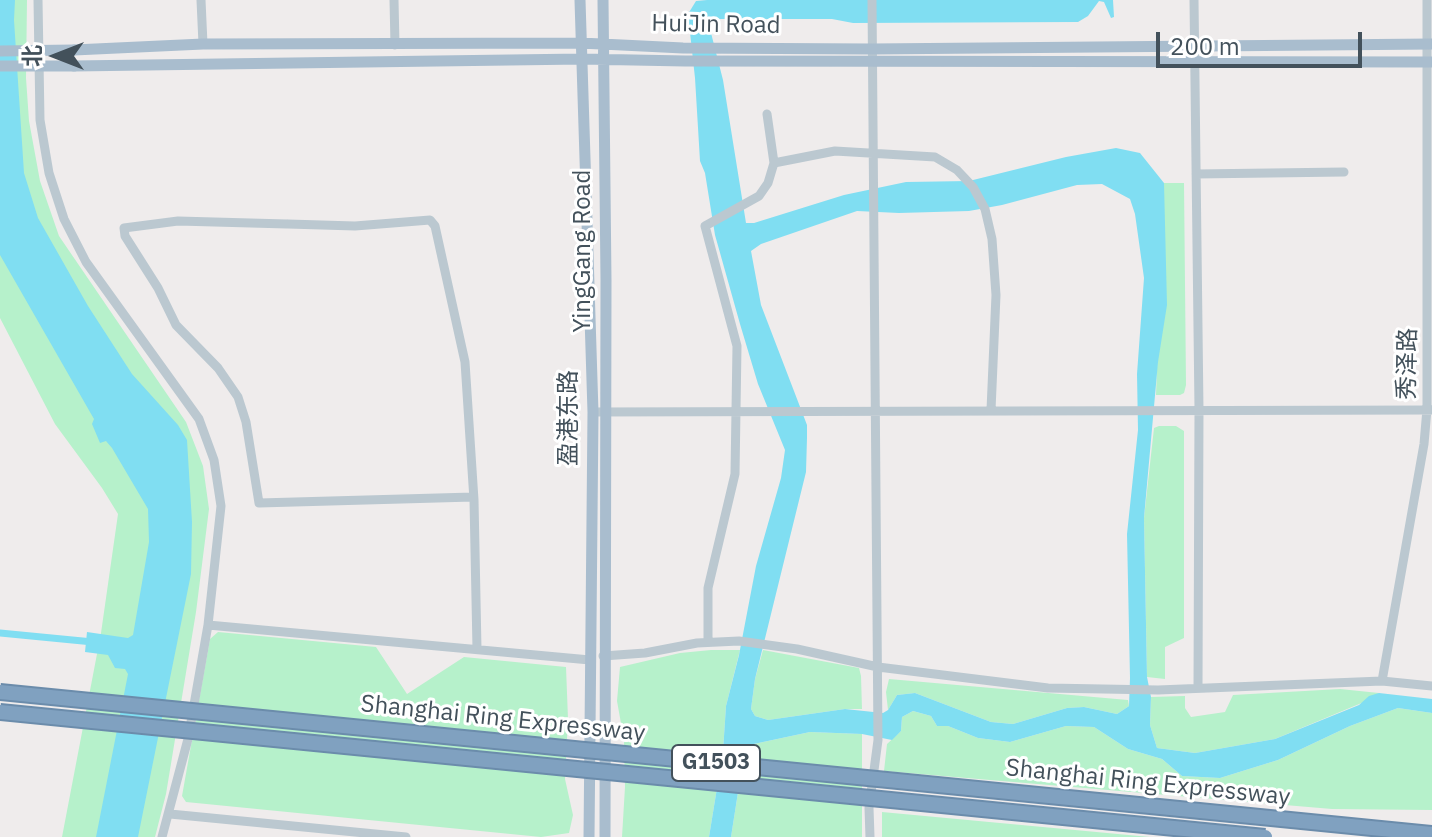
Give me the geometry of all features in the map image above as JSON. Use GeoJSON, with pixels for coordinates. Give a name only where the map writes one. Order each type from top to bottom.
{"type":"FeatureCollection","features":[{"type":"Feature","properties":{"kind":"highway","name":"Shanghai Ring Expressway"},"geometry":{"type":"LineString","coordinates":[[0,692],[1432,834]]}},
{"type":"Feature","properties":{"kind":"highway","name":"Shanghai Ring Expressway"},"geometry":{"type":"LineString","coordinates":[[0,712],[1265,837]]}},
{"type":"Feature","properties":{"kind":"main road","name":"盈港东路"},"geometry":{"type":"LineString","coordinates":[[580,0],[593,412],[589,837]]}},
{"type":"Feature","properties":{"kind":"main road","name":"YingGang Road"},"geometry":{"type":"LineString","coordinates":[[603,0],[605,837]]}},
{"type":"Feature","properties":{"kind":"main road","name":"HuiJin Road"},"geometry":{"type":"LineString","coordinates":[[0,51],[203,44],[581,43],[872,55],[1194,62],[1429,62]]}},
{"type":"Feature","properties":{"kind":"main road","name":"HuiJin Road"},"geometry":{"type":"LineString","coordinates":[[0,66],[582,59],[726,61],[1194,46],[1429,44]]}},
{"type":"Feature","properties":{"kind":"street"},"geometry":{"type":"LineString","coordinates":[[38,0],[40,120],[49,173],[64,219],[86,262],[199,419],[214,460],[221,506],[208,625],[188,739],[162,837]]}},
{"type":"Feature","properties":{"kind":"street"},"geometry":{"type":"LineString","coordinates":[[201,0],[203,44]]}},
{"type":"Feature","properties":{"kind":"street"},"geometry":{"type":"LineString","coordinates":[[394,0],[395,45]]}},
{"type":"Feature","properties":{"kind":"street"},"geometry":{"type":"LineString","coordinates":[[870,837],[869,808],[878,740],[872,0]]}},
{"type":"Feature","properties":{"kind":"street"},"geometry":{"type":"LineString","coordinates":[[1194,0],[1199,409],[1198,686]]}},
{"type":"Feature","properties":{"kind":"street","name":"秀泽路"},"geometry":{"type":"LineString","coordinates":[[1382,681],[1430,410],[1427,0]]}},
{"type":"Feature","properties":{"kind":"street"},"geometry":{"type":"LineString","coordinates":[[708,642],[708,588],[735,474],[737,346],[705,226],[759,196],[768,183],[774,163],[767,114]]}},
{"type":"Feature","properties":{"kind":"street"},"geometry":{"type":"LineString","coordinates":[[774,163],[835,151],[935,157],[957,170],[973,187],[985,209],[992,239],[996,295],[991,410]]}},
{"type":"Feature","properties":{"kind":"street"},"geometry":{"type":"LineString","coordinates":[[1196,174],[1344,172]]}},
{"type":"Feature","properties":{"kind":"street"},"geometry":{"type":"LineString","coordinates":[[473,497],[259,503],[246,422],[238,397],[218,368],[176,325],[158,288],[125,236],[124,228],[178,221],[355,226],[430,220],[435,226],[465,362],[473,497],[477,649]]}},
{"type":"Feature","properties":{"kind":"street"},"geometry":{"type":"LineString","coordinates":[[593,412],[1430,410]]}},
{"type":"Feature","properties":{"kind":"street"},"geometry":{"type":"LineString","coordinates":[[208,625],[590,660]]}},
{"type":"Feature","properties":{"kind":"street"},"geometry":{"type":"LineString","coordinates":[[603,656],[645,653],[708,642],[739,641],[769,644],[878,667],[1048,688],[1158,690],[1382,681],[1432,686]]}},
{"type":"Feature","properties":{"kind":"street"},"geometry":{"type":"LineString","coordinates":[[170,814],[315,832],[406,837]]}},
{"type":"Feature","properties":{"kind":"green space"},"geometry":{"type":"Polygon","coordinates":[[[0,0],[27,0],[29,121],[40,181],[59,236],[186,422],[203,466],[209,509],[196,612],[166,794],[155,837],[62,837],[101,633],[118,514],[55,424],[0,318],[0,0]]]}},
{"type":"Feature","properties":{"kind":"green space"},"geometry":{"type":"Polygon","coordinates":[[[1164,183],[1184,183],[1186,385],[1184,393],[1180,395],[1156,395],[1164,183]]]}},
{"type":"Feature","properties":{"kind":"green space"},"geometry":{"type":"Polygon","coordinates":[[[1176,426],[1184,431],[1184,638],[1165,647],[1165,679],[1147,677],[1144,518],[1154,428],[1176,426]]]}},
{"type":"Feature","properties":{"kind":"green space"},"geometry":{"type":"Polygon","coordinates":[[[218,632],[376,647],[407,694],[464,657],[566,667],[568,719],[565,779],[573,815],[569,833],[541,837],[186,802],[182,796],[210,639],[218,632]]]}},
{"type":"Feature","properties":{"kind":"green space"},"geometry":{"type":"Polygon","coordinates":[[[740,650],[726,706],[723,751],[709,837],[622,837],[625,787],[624,740],[617,701],[620,667],[680,653],[740,650]]]}},
{"type":"Feature","properties":{"kind":"green space"},"geometry":{"type":"Polygon","coordinates":[[[763,650],[859,668],[862,709],[768,720],[755,716],[751,709],[763,650]]]}},
{"type":"Feature","properties":{"kind":"green space"},"geometry":{"type":"Polygon","coordinates":[[[889,679],[1128,700],[1129,706],[1117,714],[1084,707],[1067,708],[1013,724],[991,722],[915,693],[897,695],[888,710],[886,692],[889,679]]]}},
{"type":"Feature","properties":{"kind":"green space"},"geometry":{"type":"Polygon","coordinates":[[[1340,689],[1379,693],[1376,697],[1275,739],[1195,753],[1157,748],[1150,725],[1151,697],[1185,696],[1185,708],[1191,717],[1225,712],[1233,695],[1340,689]]]}},
{"type":"Feature","properties":{"kind":"green space"},"geometry":{"type":"Polygon","coordinates":[[[1398,708],[1432,713],[1432,810],[1332,809],[884,771],[887,744],[901,731],[902,717],[913,711],[931,716],[937,726],[948,726],[978,738],[1010,742],[1066,726],[1094,727],[1128,749],[1162,759],[1182,776],[1220,778],[1278,760],[1350,726],[1398,708]]]}},
{"type":"Feature","properties":{"kind":"green space"},"geometry":{"type":"Polygon","coordinates":[[[810,732],[862,734],[862,837],[731,837],[744,754],[749,745],[810,732]]]}},
{"type":"Feature","properties":{"kind":"green space"},"geometry":{"type":"Polygon","coordinates":[[[882,812],[1150,837],[882,837],[882,812]]]}},
{"type":"Feature","properties":{"kind":"water"},"geometry":{"type":"Polygon","coordinates":[[[0,0],[15,0],[24,173],[38,218],[88,306],[132,374],[178,425],[187,440],[192,522],[191,574],[138,837],[96,837],[128,674],[125,669],[115,668],[108,655],[85,652],[87,632],[128,638],[133,635],[149,542],[148,509],[112,448],[106,441],[100,443],[92,424],[94,419],[0,255],[0,0]]]}},
{"type":"Feature","properties":{"kind":"water"},"geometry":{"type":"Polygon","coordinates":[[[1113,0],[1114,17],[1111,18],[1104,2],[1099,1],[1088,16],[1078,22],[853,23],[832,19],[714,19],[710,29],[723,80],[746,223],[844,195],[906,182],[969,181],[1116,148],[1140,153],[1164,183],[1167,305],[1158,362],[1144,518],[1147,677],[1151,697],[1150,725],[1157,748],[1195,753],[1275,739],[1359,705],[1369,696],[1379,693],[1432,699],[1432,713],[1398,708],[1350,726],[1278,760],[1220,778],[1182,776],[1162,759],[1128,749],[1094,727],[1066,726],[1010,742],[978,738],[948,726],[937,726],[931,716],[913,711],[902,717],[901,731],[892,740],[862,734],[810,732],[749,745],[744,754],[731,837],[709,837],[723,751],[726,706],[785,450],[758,384],[740,324],[715,235],[705,173],[700,161],[688,14],[696,1],[1113,0]],[[1102,184],[1077,185],[969,211],[857,211],[761,244],[751,251],[761,305],[807,425],[806,472],[755,679],[751,709],[755,716],[768,720],[845,709],[883,713],[897,695],[915,693],[991,722],[1013,724],[1067,708],[1084,707],[1117,714],[1129,706],[1127,534],[1138,430],[1137,374],[1144,278],[1130,199],[1102,184]]]}},
{"type":"Feature","properties":{"kind":"waterway"},"geometry":{"type":"LineString","coordinates":[[0,633],[93,642]]}}]}
